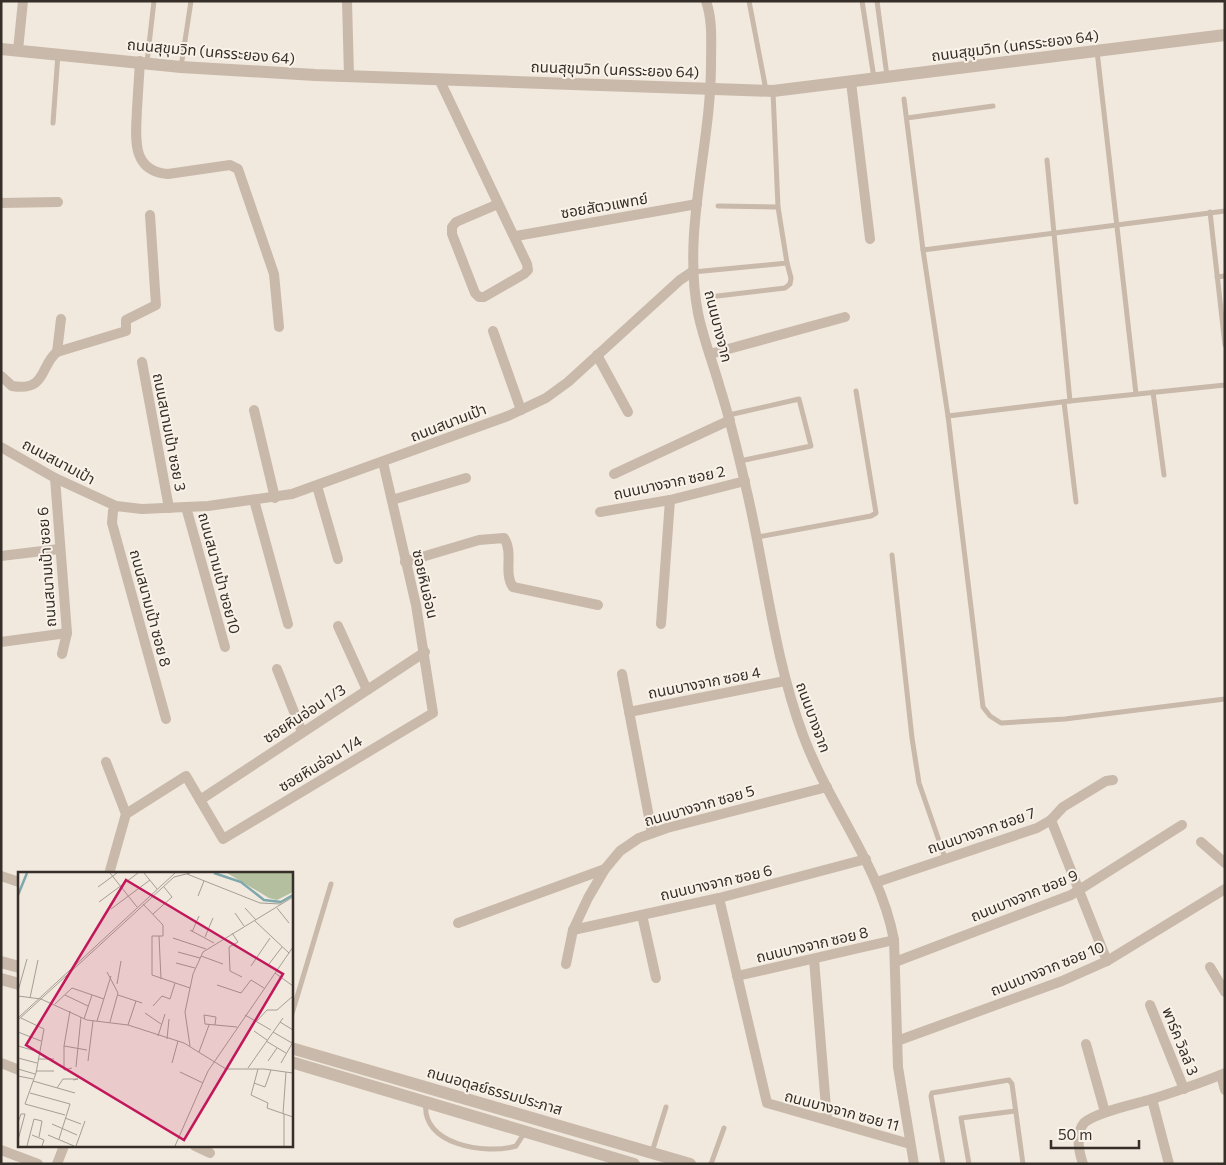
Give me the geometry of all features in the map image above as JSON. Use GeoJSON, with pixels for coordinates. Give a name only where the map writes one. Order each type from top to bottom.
{"type":"FeatureCollection","features":[{"type":"Feature","properties":{"kind":"street"},"geometry":{"type":"LineString","coordinates":[[18,50],[23,1]]}},
{"type":"Feature","properties":{"kind":"street"},"geometry":{"type":"LineString","coordinates":[[347,1],[349,76]]}},
{"type":"Feature","properties":{"kind":"street"},"geometry":{"type":"LineString","coordinates":[[692,272],[697,204],[712,88],[711,38],[706,1]]}},
{"type":"Feature","properties":{"kind":"street","name":"ถนนสุขุมวิท (นครระยอง 64)"},"geometry":{"type":"LineString","coordinates":[[1,49],[181,67],[440,81],[770,91],[1225,35]]}},
{"type":"Feature","properties":{"kind":"street"},"geometry":{"type":"LineString","coordinates":[[144,62],[135,132],[136,146],[140,157],[148,167],[158,173],[168,174],[230,165],[238,169],[274,274],[279,327]]}},
{"type":"Feature","properties":{"kind":"street"},"geometry":{"type":"LineString","coordinates":[[440,81],[498,204],[516,236],[527,264],[528,270],[524,274],[484,297],[479,297],[475,293],[452,234],[452,227],[456,222],[498,204]]}},
{"type":"Feature","properties":{"kind":"street"},"geometry":{"type":"LineString","coordinates":[[851,82],[870,239]]}},
{"type":"Feature","properties":{"kind":"street"},"geometry":{"type":"LineString","coordinates":[[1,203],[58,202]]}},
{"type":"Feature","properties":{"kind":"street","name":"ซอยสัตวแพทย์"},"geometry":{"type":"LineString","coordinates":[[516,236],[697,204]]}},
{"type":"Feature","properties":{"kind":"street"},"geometry":{"type":"LineString","coordinates":[[1,376],[12,386],[31,385],[42,378],[52,356],[58,352],[126,331],[126,320],[156,304],[150,215]]}},
{"type":"Feature","properties":{"kind":"street","name":"ถนนบางจาก"},"geometry":{"type":"LineString","coordinates":[[692,272],[698,315],[729,418],[758,537],[785,681],[803,735],[877,882],[890,920],[894,940],[900,1087],[914,1164]]}},
{"type":"Feature","properties":{"kind":"street","name":"ถนนสนามเป้า"},"geometry":{"type":"LineString","coordinates":[[1,447],[55,478],[116,506],[169,508],[275,498],[317,486],[383,462],[521,410],[546,398],[568,382],[680,280],[692,272]]}},
{"type":"Feature","properties":{"kind":"street"},"geometry":{"type":"LineString","coordinates":[[710,354],[844,317]]}},
{"type":"Feature","properties":{"kind":"street"},"geometry":{"type":"LineString","coordinates":[[58,352],[62,319]]}},
{"type":"Feature","properties":{"kind":"street"},"geometry":{"type":"LineString","coordinates":[[493,331],[521,410]]}},
{"type":"Feature","properties":{"kind":"street"},"geometry":{"type":"LineString","coordinates":[[597,355],[628,412]]}},
{"type":"Feature","properties":{"kind":"street","name":"ถนนสนามเป้า ซอย 3"},"geometry":{"type":"LineString","coordinates":[[142,362],[169,508]]}},
{"type":"Feature","properties":{"kind":"street"},"geometry":{"type":"LineString","coordinates":[[254,410],[275,498]]}},
{"type":"Feature","properties":{"kind":"street"},"geometry":{"type":"LineString","coordinates":[[614,474],[729,418]]}},
{"type":"Feature","properties":{"kind":"street","name":"ซอยหินอ่อน"},"geometry":{"type":"LineString","coordinates":[[383,462],[425,652],[433,713]]}},
{"type":"Feature","properties":{"kind":"street","name":"ถนนสนามเป้า ซอย 6"},"geometry":{"type":"LineString","coordinates":[[55,478],[67,633],[62,654]]}},
{"type":"Feature","properties":{"kind":"street"},"geometry":{"type":"LineString","coordinates":[[392,500],[466,478]]}},
{"type":"Feature","properties":{"kind":"street","name":"ถนนบางจาก ซอย 2"},"geometry":{"type":"LineString","coordinates":[[600,512],[670,500],[745,481]]}},
{"type":"Feature","properties":{"kind":"street"},"geometry":{"type":"LineString","coordinates":[[317,486],[338,559]]}},
{"type":"Feature","properties":{"kind":"street"},"geometry":{"type":"LineString","coordinates":[[254,500],[288,624]]}},
{"type":"Feature","properties":{"kind":"street"},"geometry":{"type":"LineString","coordinates":[[661,624],[670,500]]}},
{"type":"Feature","properties":{"kind":"street","name":"ถนนสนามเป้า ซอย 8"},"geometry":{"type":"LineString","coordinates":[[116,506],[113,511],[112,523],[166,719]]}},
{"type":"Feature","properties":{"kind":"street","name":"ถนนสนามเป้า ซอย10"},"geometry":{"type":"LineString","coordinates":[[186,507],[225,647]]}},
{"type":"Feature","properties":{"kind":"street"},"geometry":{"type":"LineString","coordinates":[[405,562],[479,540],[504,538],[508,545],[509,582],[513,587],[598,605]]}},
{"type":"Feature","properties":{"kind":"street"},"geometry":{"type":"LineString","coordinates":[[1,556],[59,549]]}},
{"type":"Feature","properties":{"kind":"street"},"geometry":{"type":"LineString","coordinates":[[338,626],[367,690]]}},
{"type":"Feature","properties":{"kind":"street"},"geometry":{"type":"LineString","coordinates":[[1,642],[67,633]]}},
{"type":"Feature","properties":{"kind":"street","name":"ซอยหินอ่อน 1/3"},"geometry":{"type":"LineString","coordinates":[[200,800],[425,652]]}},
{"type":"Feature","properties":{"kind":"street"},"geometry":{"type":"LineString","coordinates":[[276,669],[302,732]]}},
{"type":"Feature","properties":{"kind":"street"},"geometry":{"type":"LineString","coordinates":[[622,674],[652,833]]}},
{"type":"Feature","properties":{"kind":"street","name":"ถนนบางจาก ซอย 4"},"geometry":{"type":"LineString","coordinates":[[628,712],[785,681]]}},
{"type":"Feature","properties":{"kind":"street","name":"ซอยหินอ่อน 1/4"},"geometry":{"type":"LineString","coordinates":[[200,800],[223,840],[433,713]]}},
{"type":"Feature","properties":{"kind":"street"},"geometry":{"type":"LineString","coordinates":[[106,762],[126,814],[110,872]]}},
{"type":"Feature","properties":{"kind":"street"},"geometry":{"type":"LineString","coordinates":[[126,814],[186,776],[200,800]]}},
{"type":"Feature","properties":{"kind":"street","name":"ถนนบางจาก ซอย 7"},"geometry":{"type":"LineString","coordinates":[[877,882],[1037,828],[1051,820],[1063,807],[1106,781],[1114,780]]}},
{"type":"Feature","properties":{"kind":"street","name":"ถนนบางจาก ซอย 5"},"geometry":{"type":"LineString","coordinates":[[566,964],[573,930],[605,870],[620,851],[639,838],[827,786]]}},
{"type":"Feature","properties":{"kind":"street"},"geometry":{"type":"LineString","coordinates":[[1051,820],[1108,961]]}},
{"type":"Feature","properties":{"kind":"street","name":"ถนนบางจาก ซอย 9"},"geometry":{"type":"LineString","coordinates":[[895,962],[1079,891],[1182,825]]}},
{"type":"Feature","properties":{"kind":"street"},"geometry":{"type":"LineString","coordinates":[[1201,842],[1225,863]]}},
{"type":"Feature","properties":{"kind":"street","name":"ถนนบางจาก ซอย 6"},"geometry":{"type":"LineString","coordinates":[[573,930],[720,898],[866,859]]}},
{"type":"Feature","properties":{"kind":"street"},"geometry":{"type":"LineString","coordinates":[[458,923],[605,870]]}},
{"type":"Feature","properties":{"kind":"street"},"geometry":{"type":"LineString","coordinates":[[1,876],[18,882]]}},
{"type":"Feature","properties":{"kind":"street","name":"ถนนบางจาก ซอย 10"},"geometry":{"type":"LineString","coordinates":[[898,1041],[1062,981],[1108,961],[1225,890]]}},
{"type":"Feature","properties":{"kind":"street"},"geometry":{"type":"LineString","coordinates":[[720,898],[737,976]]}},
{"type":"Feature","properties":{"kind":"street"},"geometry":{"type":"LineString","coordinates":[[642,915],[656,978]]}},
{"type":"Feature","properties":{"kind":"street","name":"ถนนบางจาก ซอย 8"},"geometry":{"type":"LineString","coordinates":[[737,976],[894,940]]}},
{"type":"Feature","properties":{"kind":"street"},"geometry":{"type":"LineString","coordinates":[[814,959],[827,1120]]}},
{"type":"Feature","properties":{"kind":"street"},"geometry":{"type":"LineString","coordinates":[[1,962],[18,967]]}},
{"type":"Feature","properties":{"kind":"street"},"geometry":{"type":"LineString","coordinates":[[1210,967],[1225,992]]}},
{"type":"Feature","properties":{"kind":"street","name":"ถนนบางจาก ซอย 11"},"geometry":{"type":"LineString","coordinates":[[737,976],[767,1104],[910,1144]]}},
{"type":"Feature","properties":{"kind":"street"},"geometry":{"type":"LineString","coordinates":[[1,978],[18,984]]}},
{"type":"Feature","properties":{"kind":"street","name":"พาร์ค วิลล์ 3"},"geometry":{"type":"LineString","coordinates":[[1150,1005],[1184,1089]]}},
{"type":"Feature","properties":{"kind":"street"},"geometry":{"type":"LineString","coordinates":[[1086,1044],[1105,1112]]}},
{"type":"Feature","properties":{"kind":"street","name":"ถนนอดุลย์ธรรมประภาส"},"geometry":{"type":"LineString","coordinates":[[292,1048],[690,1164]]}},
{"type":"Feature","properties":{"kind":"street","name":"ถนนอดุลย์ธรรมประภาส"},"geometry":{"type":"LineString","coordinates":[[292,1062],[634,1164]]}},
{"type":"Feature","properties":{"kind":"street"},"geometry":{"type":"LineString","coordinates":[[1,1063],[18,1070]]}},
{"type":"Feature","properties":{"kind":"street"},"geometry":{"type":"LineString","coordinates":[[1083,1164],[1079,1151],[1079,1136],[1084,1124],[1105,1112],[1184,1089],[1223,1074],[1225,1090]]}},
{"type":"Feature","properties":{"kind":"street"},"geometry":{"type":"LineString","coordinates":[[1152,1099],[1169,1164]]}},
{"type":"Feature","properties":{"kind":"street"},"geometry":{"type":"LineString","coordinates":[[479,1118],[483,1104]]}},
{"type":"Feature","properties":{"kind":"street"},"geometry":{"type":"LineString","coordinates":[[57,1164],[63,1148]]}},
{"type":"Feature","properties":{"kind":"street"},"geometry":{"type":"LineString","coordinates":[[199,1148],[210,1153]]}},
{"type":"Feature","properties":{"kind":"street"},"geometry":{"type":"LineString","coordinates":[[1,1150],[38,1164]]}},
{"type":"Feature","properties":{"kind":"lane"},"geometry":{"type":"LineString","coordinates":[[144,62],[154,1]]}},
{"type":"Feature","properties":{"kind":"lane"},"geometry":{"type":"LineString","coordinates":[[181,67],[191,1]]}},
{"type":"Feature","properties":{"kind":"lane"},"geometry":{"type":"LineString","coordinates":[[709,297],[785,288],[790,284],[791,278],[778,207],[770,91],[749,1]]}},
{"type":"Feature","properties":{"kind":"lane"},"geometry":{"type":"LineString","coordinates":[[862,1],[880,78]]}},
{"type":"Feature","properties":{"kind":"lane"},"geometry":{"type":"LineString","coordinates":[[877,1],[880,78]]}},
{"type":"Feature","properties":{"kind":"lane"},"geometry":{"type":"LineString","coordinates":[[1097,51],[1136,394]]}},
{"type":"Feature","properties":{"kind":"lane"},"geometry":{"type":"LineString","coordinates":[[53,123],[58,54]]}},
{"type":"Feature","properties":{"kind":"lane"},"geometry":{"type":"LineString","coordinates":[[904,99],[923,250],[948,416],[983,707],[990,716],[1001,723],[1056,719],[1225,699]]}},
{"type":"Feature","properties":{"kind":"lane"},"geometry":{"type":"LineString","coordinates":[[907,118],[994,106]]}},
{"type":"Feature","properties":{"kind":"lane"},"geometry":{"type":"LineString","coordinates":[[1047,160],[1076,502]]}},
{"type":"Feature","properties":{"kind":"lane"},"geometry":{"type":"LineString","coordinates":[[718,206],[778,207]]}},
{"type":"Feature","properties":{"kind":"lane"},"geometry":{"type":"LineString","coordinates":[[923,250],[1225,211]]}},
{"type":"Feature","properties":{"kind":"lane"},"geometry":{"type":"LineString","coordinates":[[1210,212],[1225,345]]}},
{"type":"Feature","properties":{"kind":"lane"},"geometry":{"type":"LineString","coordinates":[[692,272],[787,263]]}},
{"type":"Feature","properties":{"kind":"lane"},"geometry":{"type":"LineString","coordinates":[[1217,277],[1225,276]]}},
{"type":"Feature","properties":{"kind":"lane"},"geometry":{"type":"LineString","coordinates":[[948,416],[1067,401],[1225,385]]}},
{"type":"Feature","properties":{"kind":"lane"},"geometry":{"type":"LineString","coordinates":[[758,537],[871,516],[876,513],[856,391]]}},
{"type":"Feature","properties":{"kind":"lane"},"geometry":{"type":"LineString","coordinates":[[1153,392],[1164,475]]}},
{"type":"Feature","properties":{"kind":"lane"},"geometry":{"type":"LineString","coordinates":[[729,418],[799,399],[811,446],[740,461]]}},
{"type":"Feature","properties":{"kind":"lane"},"geometry":{"type":"LineString","coordinates":[[892,555],[912,738],[919,783],[945,858]]}},
{"type":"Feature","properties":{"kind":"lane"},"geometry":{"type":"LineString","coordinates":[[292,1014],[331,884]]}},
{"type":"Feature","properties":{"kind":"lane"},"geometry":{"type":"LineString","coordinates":[[943,1164],[932,1093],[1009,1080],[1012,1084],[1023,1164]]}},
{"type":"Feature","properties":{"kind":"lane"},"geometry":{"type":"LineString","coordinates":[[426,1102],[425,1112],[432,1127],[450,1141],[476,1149],[502,1150],[516,1146],[525,1131]]}},
{"type":"Feature","properties":{"kind":"lane"},"geometry":{"type":"LineString","coordinates":[[652,1152],[666,1107]]}},
{"type":"Feature","properties":{"kind":"lane"},"geometry":{"type":"LineString","coordinates":[[969,1164],[961,1118],[1015,1111]]}},
{"type":"Feature","properties":{"kind":"lane"},"geometry":{"type":"LineString","coordinates":[[711,1164],[724,1128]]}}]}
